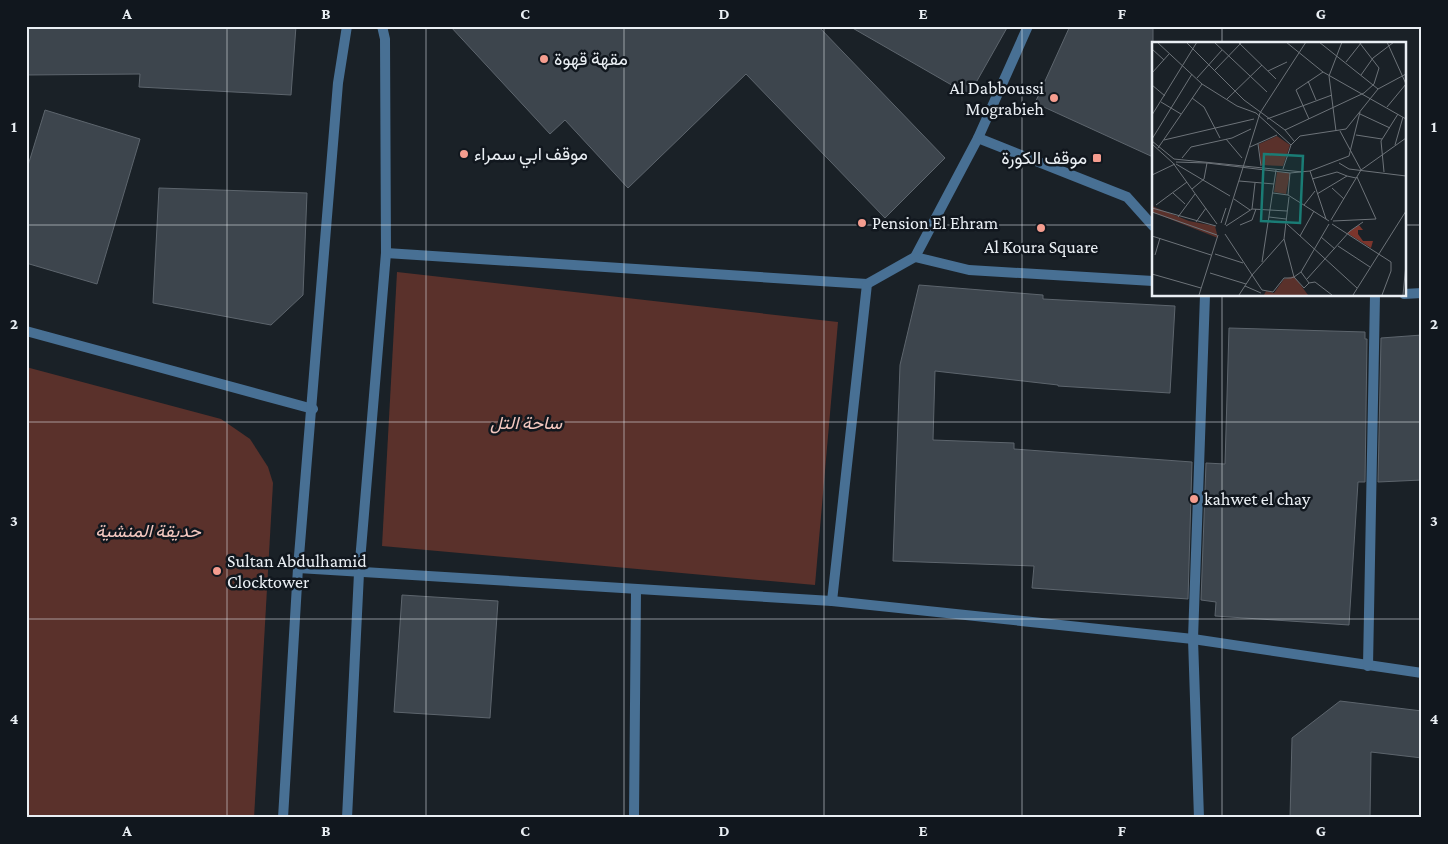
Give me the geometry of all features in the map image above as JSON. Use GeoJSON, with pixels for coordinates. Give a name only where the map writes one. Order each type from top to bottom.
{"type":"FeatureCollection","features":[{"type":"Feature","properties":{"kind":"street"},"geometry":{"type":"LineString","coordinates":[[283,818],[298,568],[313,409],[338,83],[347,26]]}},
{"type":"Feature","properties":{"kind":"street"},"geometry":{"type":"LineString","coordinates":[[347,818],[359,573],[386,253],[385,39],[382,26]]}},
{"type":"Feature","properties":{"kind":"street"},"geometry":{"type":"LineString","coordinates":[[386,253],[867,284],[915,257],[978,138],[1028,26]]}},
{"type":"Feature","properties":{"kind":"street"},"geometry":{"type":"LineString","coordinates":[[978,138],[1127,197],[1152,225]]}},
{"type":"Feature","properties":{"kind":"street"},"geometry":{"type":"LineString","coordinates":[[915,257],[969,270],[1152,281]]}},
{"type":"Feature","properties":{"kind":"street"},"geometry":{"type":"LineString","coordinates":[[832,600],[867,284]]}},
{"type":"Feature","properties":{"kind":"street"},"geometry":{"type":"LineString","coordinates":[[1406,294],[1422,293]]}},
{"type":"Feature","properties":{"kind":"street"},"geometry":{"type":"LineString","coordinates":[[1199,818],[1193,639],[1205,296]]}},
{"type":"Feature","properties":{"kind":"street"},"geometry":{"type":"LineString","coordinates":[[1368,666],[1375,296]]}},
{"type":"Feature","properties":{"kind":"street"},"geometry":{"type":"LineString","coordinates":[[26,331],[313,409]]}},
{"type":"Feature","properties":{"kind":"street"},"geometry":{"type":"LineString","coordinates":[[298,568],[636,590],[832,600],[1193,639],[1422,674]]}},
{"type":"Feature","properties":{"kind":"street"},"geometry":{"type":"LineString","coordinates":[[634,818],[636,590]]}},
{"type":"Feature","properties":{"kind":"green space","name":"ساحة التل"},"geometry":{"type":"Polygon","coordinates":[[[397,272],[838,322],[815,585],[382,546],[397,272]]]}},
{"type":"Feature","properties":{"kind":"green space","name":"حديقة المنشية"},"geometry":{"type":"Polygon","coordinates":[[[26,367],[221,419],[250,439],[268,467],[273,483],[254,818],[26,818],[26,367]]]}},
{"type":"Feature","properties":{"kind":"building"},"geometry":{"type":"Polygon","coordinates":[[[26,26],[296,26],[291,95],[139,87],[140,74],[26,75],[26,26]]]}},
{"type":"Feature","properties":{"kind":"building"},"geometry":{"type":"Polygon","coordinates":[[[450,26],[818,26],[945,158],[885,218],[746,74],[628,188],[565,120],[550,134],[450,26]]]}},
{"type":"Feature","properties":{"kind":"building"},"geometry":{"type":"Polygon","coordinates":[[[849,26],[1008,26],[969,95],[849,26]]]}},
{"type":"Feature","properties":{"kind":"building"},"geometry":{"type":"Polygon","coordinates":[[[1070,26],[1153,26],[1152,157],[1035,103],[1070,26]]]}},
{"type":"Feature","properties":{"kind":"building"},"geometry":{"type":"Polygon","coordinates":[[[45,110],[140,139],[97,284],[26,263],[26,172],[45,110]]]}},
{"type":"Feature","properties":{"kind":"building"},"geometry":{"type":"Polygon","coordinates":[[[159,188],[307,193],[303,295],[271,325],[153,303],[159,188]]]}},
{"type":"Feature","properties":{"kind":"building"},"geometry":{"type":"Polygon","coordinates":[[[919,285],[1043,295],[1043,299],[1175,306],[1170,393],[1058,386],[935,371],[933,440],[1014,443],[1014,449],[1192,462],[1188,599],[1032,588],[1034,566],[893,561],[900,365],[919,285]]]}},
{"type":"Feature","properties":{"kind":"building"},"geometry":{"type":"Polygon","coordinates":[[[1229,328],[1365,332],[1365,339],[1367,339],[1365,482],[1358,482],[1349,625],[1215,616],[1216,602],[1201,600],[1206,463],[1225,464],[1229,328]]]}},
{"type":"Feature","properties":{"kind":"building"},"geometry":{"type":"Polygon","coordinates":[[[1422,335],[1422,480],[1378,482],[1381,338],[1422,335]]]}},
{"type":"Feature","properties":{"kind":"building"},"geometry":{"type":"Polygon","coordinates":[[[402,595],[498,601],[490,718],[394,712],[402,595]]]}},
{"type":"Feature","properties":{"kind":"building"},"geometry":{"type":"Polygon","coordinates":[[[1340,701],[1422,711],[1422,758],[1371,752],[1370,818],[1290,818],[1292,738],[1340,701]]]}},
{"type":"Feature","properties":{"kind":"place","name":"مقهة قهوة"},"geometry":{"type":"Point","coordinates":[544,59]}},
{"type":"Feature","properties":{"kind":"place","name":"Al Dabboussi Mograbieh"},"geometry":{"type":"Point","coordinates":[1054,98]}},
{"type":"Feature","properties":{"kind":"place","name":"موقف ابي سمراء"},"geometry":{"type":"Point","coordinates":[464,154]}},
{"type":"Feature","properties":{"kind":"place","name":"موقف الكورة"},"geometry":{"type":"Point","coordinates":[1097,158]}},
{"type":"Feature","properties":{"kind":"place","name":"Pension El Ehram"},"geometry":{"type":"Point","coordinates":[862,223]}},
{"type":"Feature","properties":{"kind":"place","name":"Al Koura Square"},"geometry":{"type":"Point","coordinates":[1041,228]}},
{"type":"Feature","properties":{"kind":"place","name":"kahwet el chay"},"geometry":{"type":"Point","coordinates":[1194,499]}},
{"type":"Feature","properties":{"kind":"place","name":"Sultan Abdulhamid Clocktower"},"geometry":{"type":"Point","coordinates":[217,571]}}]}
